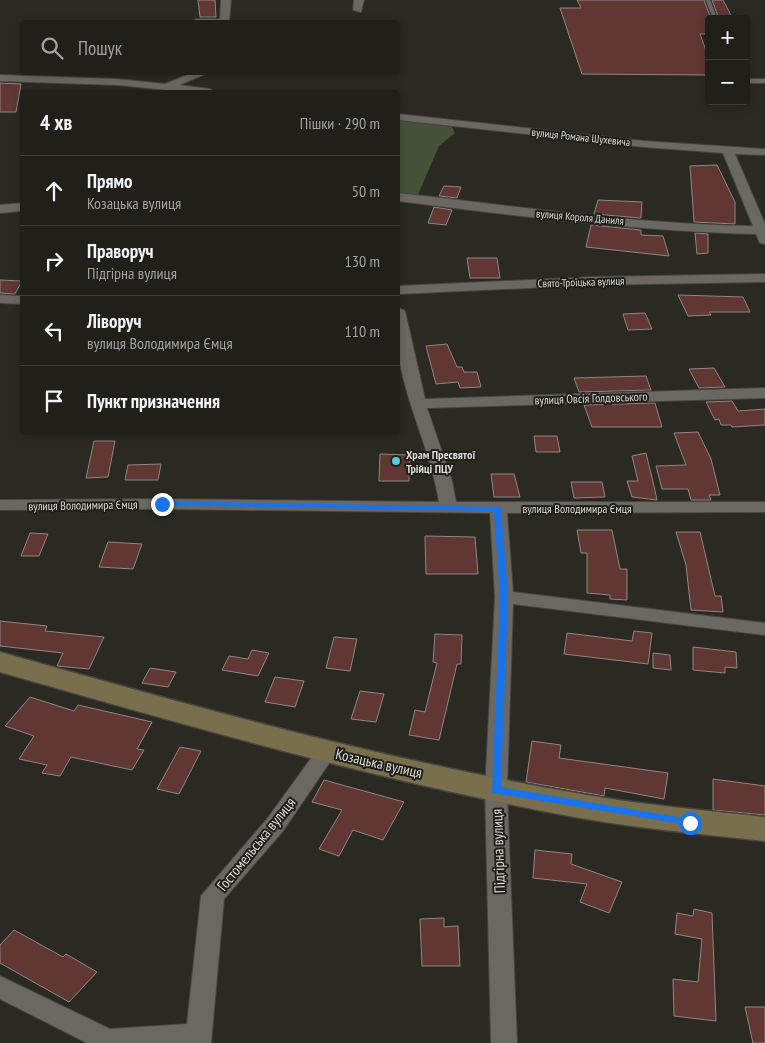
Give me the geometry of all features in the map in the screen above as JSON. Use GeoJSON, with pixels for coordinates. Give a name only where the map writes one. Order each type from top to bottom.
{"type":"FeatureCollection","features":[{"type":"Feature","properties":{"kind":"street"},"geometry":{"type":"LineString","coordinates":[[225,20],[226,0]]}},
{"type":"Feature","properties":{"kind":"street"},"geometry":{"type":"LineString","coordinates":[[167,86],[198,75]]}},
{"type":"Feature","properties":{"kind":"street"},"geometry":{"type":"LineString","coordinates":[[0,78],[54,78],[167,86],[196,90]]}},
{"type":"Feature","properties":{"kind":"street","name":"вулиця Романа Шухевича"},"geometry":{"type":"LineString","coordinates":[[400,117],[644,144],[765,152]]}},
{"type":"Feature","properties":{"kind":"street"},"geometry":{"type":"LineString","coordinates":[[728,150],[764,236]]}},
{"type":"Feature","properties":{"kind":"street","name":"вулиця Короля Даниля"},"geometry":{"type":"LineString","coordinates":[[400,197],[764,236]]}},
{"type":"Feature","properties":{"kind":"street"},"geometry":{"type":"LineString","coordinates":[[0,209],[20,207]]}},
{"type":"Feature","properties":{"kind":"street","name":"Свято-Троїцька вулиця"},"geometry":{"type":"LineString","coordinates":[[400,294],[592,281],[765,278]]}},
{"type":"Feature","properties":{"kind":"street"},"geometry":{"type":"LineString","coordinates":[[0,299],[20,300]]}},
{"type":"Feature","properties":{"kind":"street"},"geometry":{"type":"LineString","coordinates":[[400,321],[418,404],[444,481],[448,507]]}},
{"type":"Feature","properties":{"kind":"street","name":"вулиця Овсія Голдовського"},"geometry":{"type":"LineString","coordinates":[[418,404],[765,392]]}},
{"type":"Feature","properties":{"kind":"street","name":"вулиця Володимира Ємця"},"geometry":{"type":"LineString","coordinates":[[0,506],[162,504],[498,508],[765,507]]}},
{"type":"Feature","properties":{"kind":"street","name":"Підгірна вулиця"},"geometry":{"type":"LineString","coordinates":[[498,508],[504,597],[496,790],[504,1043]]}},
{"type":"Feature","properties":{"kind":"street"},"geometry":{"type":"LineString","coordinates":[[504,597],[765,629]]}},
{"type":"Feature","properties":{"kind":"street","name":"Козацька вулиця"},"geometry":{"type":"LineString","coordinates":[[0,662],[170,711],[326,751],[496,790],[690,823],[765,829]]}},
{"type":"Feature","properties":{"kind":"street","name":"Гостомельська вулиця"},"geometry":{"type":"LineString","coordinates":[[0,987],[108,1042],[198,1039],[213,896],[275,824],[326,751]]}},
{"type":"Feature","properties":{"kind":"lane"},"geometry":{"type":"LineString","coordinates":[[708,0],[714,15]]}},
{"type":"Feature","properties":{"kind":"lane"},"geometry":{"type":"LineString","coordinates":[[750,81],[765,81]]}},
{"type":"Feature","properties":{"kind":"green space"},"geometry":{"type":"Polygon","coordinates":[[[400,120],[452,127],[455,133],[439,146],[417,197],[400,196],[400,120]]]}},
{"type":"Feature","properties":{"kind":"building"},"geometry":{"type":"Polygon","coordinates":[[[198,0],[215,0],[216,17],[200,17],[198,0]]]}},
{"type":"Feature","properties":{"kind":"building"},"geometry":{"type":"Polygon","coordinates":[[[577,0],[704,0],[710,15],[705,15],[705,34],[700,34],[705,48],[705,75],[582,74],[560,8],[581,8],[577,0]]]}},
{"type":"Feature","properties":{"kind":"building"},"geometry":{"type":"Polygon","coordinates":[[[712,0],[723,0],[731,15],[718,15],[712,0]]]}},
{"type":"Feature","properties":{"kind":"building"},"geometry":{"type":"Polygon","coordinates":[[[0,83],[21,84],[16,112],[0,112],[0,83]]]}},
{"type":"Feature","properties":{"kind":"building"},"geometry":{"type":"Polygon","coordinates":[[[717,165],[735,202],[735,224],[694,222],[690,166],[717,165]]]}},
{"type":"Feature","properties":{"kind":"building"},"geometry":{"type":"Polygon","coordinates":[[[444,186],[461,187],[457,198],[439,196],[444,186]]]}},
{"type":"Feature","properties":{"kind":"building"},"geometry":{"type":"Polygon","coordinates":[[[598,200],[642,202],[641,218],[594,214],[598,200]]]}},
{"type":"Feature","properties":{"kind":"building"},"geometry":{"type":"Polygon","coordinates":[[[434,207],[452,210],[446,225],[428,223],[434,207]]]}},
{"type":"Feature","properties":{"kind":"building"},"geometry":{"type":"Polygon","coordinates":[[[591,225],[641,230],[641,235],[663,236],[669,256],[586,247],[591,225]]]}},
{"type":"Feature","properties":{"kind":"building"},"geometry":{"type":"Polygon","coordinates":[[[695,233],[708,234],[708,253],[697,254],[695,233]]]}},
{"type":"Feature","properties":{"kind":"building"},"geometry":{"type":"Polygon","coordinates":[[[467,258],[497,258],[500,278],[470,278],[467,258]]]}},
{"type":"Feature","properties":{"kind":"building"},"geometry":{"type":"Polygon","coordinates":[[[0,280],[20,281],[15,294],[0,293],[0,280]]]}},
{"type":"Feature","properties":{"kind":"building"},"geometry":{"type":"Polygon","coordinates":[[[678,295],[743,297],[750,312],[709,312],[711,315],[688,316],[678,295]]]}},
{"type":"Feature","properties":{"kind":"building"},"geometry":{"type":"Polygon","coordinates":[[[645,313],[652,329],[628,330],[623,314],[645,313]]]}},
{"type":"Feature","properties":{"kind":"building"},"geometry":{"type":"Polygon","coordinates":[[[447,344],[457,367],[462,367],[464,372],[477,372],[481,387],[460,388],[458,382],[436,384],[426,346],[447,344]]]}},
{"type":"Feature","properties":{"kind":"building"},"geometry":{"type":"Polygon","coordinates":[[[714,368],[725,387],[699,388],[689,369],[714,368]]]}},
{"type":"Feature","properties":{"kind":"building"},"geometry":{"type":"Polygon","coordinates":[[[646,376],[651,390],[579,392],[574,378],[646,376]]]}},
{"type":"Feature","properties":{"kind":"building"},"geometry":{"type":"Polygon","coordinates":[[[732,401],[738,411],[765,409],[765,425],[732,427],[731,425],[721,425],[719,419],[715,420],[706,402],[732,401]]]}},
{"type":"Feature","properties":{"kind":"building"},"geometry":{"type":"Polygon","coordinates":[[[655,403],[662,427],[592,427],[584,405],[655,403]]]}},
{"type":"Feature","properties":{"kind":"building"},"geometry":{"type":"Polygon","coordinates":[[[698,432],[711,459],[720,495],[709,495],[711,500],[691,500],[688,489],[662,489],[656,466],[686,465],[674,433],[698,432]]]}},
{"type":"Feature","properties":{"kind":"building"},"geometry":{"type":"Polygon","coordinates":[[[534,436],[557,436],[560,452],[536,452],[534,436]]]}},
{"type":"Feature","properties":{"kind":"building"},"geometry":{"type":"Polygon","coordinates":[[[94,441],[115,441],[108,477],[86,478],[94,441]]]}},
{"type":"Feature","properties":{"kind":"building"},"geometry":{"type":"Polygon","coordinates":[[[646,453],[657,500],[632,497],[627,481],[638,481],[632,456],[646,453]]]}},
{"type":"Feature","properties":{"kind":"building"},"geometry":{"type":"Polygon","coordinates":[[[380,454],[410,455],[409,481],[379,481],[380,454]]]}},
{"type":"Feature","properties":{"kind":"building"},"geometry":{"type":"Polygon","coordinates":[[[161,464],[158,480],[125,480],[128,465],[161,464]]]}},
{"type":"Feature","properties":{"kind":"building"},"geometry":{"type":"Polygon","coordinates":[[[491,474],[514,474],[520,497],[494,497],[491,474]]]}},
{"type":"Feature","properties":{"kind":"building"},"geometry":{"type":"Polygon","coordinates":[[[571,482],[602,482],[605,497],[574,498],[571,482]]]}},
{"type":"Feature","properties":{"kind":"building"},"geometry":{"type":"Polygon","coordinates":[[[577,530],[612,530],[620,569],[627,569],[627,600],[610,599],[610,595],[587,593],[587,553],[581,553],[577,530]]]}},
{"type":"Feature","properties":{"kind":"building"},"geometry":{"type":"Polygon","coordinates":[[[676,532],[700,532],[715,596],[721,596],[723,612],[691,610],[686,565],[676,532]]]}},
{"type":"Feature","properties":{"kind":"building"},"geometry":{"type":"Polygon","coordinates":[[[30,533],[48,534],[39,556],[21,556],[30,533]]]}},
{"type":"Feature","properties":{"kind":"building"},"geometry":{"type":"Polygon","coordinates":[[[425,536],[475,537],[478,574],[426,574],[425,536]]]}},
{"type":"Feature","properties":{"kind":"building"},"geometry":{"type":"Polygon","coordinates":[[[108,542],[142,544],[133,569],[99,567],[108,542]]]}},
{"type":"Feature","properties":{"kind":"building"},"geometry":{"type":"Polygon","coordinates":[[[0,621],[47,626],[45,631],[104,637],[89,669],[57,666],[63,653],[0,646],[0,621]]]}},
{"type":"Feature","properties":{"kind":"building"},"geometry":{"type":"Polygon","coordinates":[[[634,631],[652,633],[648,664],[564,654],[567,633],[632,641],[634,631]]]}},
{"type":"Feature","properties":{"kind":"building"},"geometry":{"type":"Polygon","coordinates":[[[435,634],[462,635],[461,664],[457,664],[439,740],[409,735],[415,710],[425,712],[437,663],[433,662],[435,634]]]}},
{"type":"Feature","properties":{"kind":"building"},"geometry":{"type":"Polygon","coordinates":[[[334,637],[357,639],[350,671],[326,668],[334,637]]]}},
{"type":"Feature","properties":{"kind":"building"},"geometry":{"type":"Polygon","coordinates":[[[693,647],[736,652],[737,668],[725,667],[725,673],[693,670],[693,647]]]}},
{"type":"Feature","properties":{"kind":"building"},"geometry":{"type":"Polygon","coordinates":[[[252,650],[269,653],[258,676],[222,670],[229,656],[248,659],[252,650]]]}},
{"type":"Feature","properties":{"kind":"building"},"geometry":{"type":"Polygon","coordinates":[[[653,653],[670,655],[671,670],[653,668],[653,653]]]}},
{"type":"Feature","properties":{"kind":"building"},"geometry":{"type":"Polygon","coordinates":[[[150,668],[176,672],[168,687],[142,683],[150,668]]]}},
{"type":"Feature","properties":{"kind":"building"},"geometry":{"type":"Polygon","coordinates":[[[275,677],[304,681],[295,707],[265,702],[275,677]]]}},
{"type":"Feature","properties":{"kind":"building"},"geometry":{"type":"Polygon","coordinates":[[[360,691],[384,694],[376,722],[351,719],[360,691]]]}},
{"type":"Feature","properties":{"kind":"building"},"geometry":{"type":"Polygon","coordinates":[[[30,697],[74,711],[78,705],[152,722],[137,749],[144,750],[132,770],[71,757],[60,776],[42,773],[47,765],[19,759],[34,736],[5,726],[30,697]]]}},
{"type":"Feature","properties":{"kind":"building"},"geometry":{"type":"Polygon","coordinates":[[[532,741],[561,745],[559,758],[668,773],[664,799],[605,788],[604,796],[526,782],[532,741]]]}},
{"type":"Feature","properties":{"kind":"building"},"geometry":{"type":"Polygon","coordinates":[[[180,747],[201,751],[179,794],[157,789],[180,747]]]}},
{"type":"Feature","properties":{"kind":"building"},"geometry":{"type":"Polygon","coordinates":[[[713,779],[765,786],[765,815],[713,810],[713,779]]]}},
{"type":"Feature","properties":{"kind":"building"},"geometry":{"type":"Polygon","coordinates":[[[324,780],[404,802],[383,840],[353,830],[339,856],[319,849],[342,810],[312,802],[324,780]]]}},
{"type":"Feature","properties":{"kind":"building"},"geometry":{"type":"Polygon","coordinates":[[[535,850],[572,854],[571,864],[622,882],[609,913],[580,902],[587,884],[533,878],[535,850]]]}},
{"type":"Feature","properties":{"kind":"building"},"geometry":{"type":"Polygon","coordinates":[[[694,909],[712,913],[716,1021],[674,1016],[673,979],[698,982],[702,939],[675,934],[677,913],[693,916],[694,909]]]}},
{"type":"Feature","properties":{"kind":"building"},"geometry":{"type":"Polygon","coordinates":[[[444,918],[444,927],[458,926],[460,966],[422,966],[420,919],[444,918]]]}},
{"type":"Feature","properties":{"kind":"building"},"geometry":{"type":"Polygon","coordinates":[[[14,930],[63,957],[66,954],[97,972],[69,1002],[0,963],[0,945],[14,930]]]}},
{"type":"Feature","properties":{"kind":"building"},"geometry":{"type":"Polygon","coordinates":[[[745,1007],[765,1007],[765,1043],[753,1043],[745,1007]]]}},
{"type":"Feature","properties":{"kind":"place","name":"Храм Пресвятої Трійці ПЦУ"},"geometry":{"type":"Point","coordinates":[396,461]}},
{"type":"Feature","properties":{"kind":"route"},"geometry":{"type":"LineString","coordinates":[[162,504],[498,508],[504,597],[496,790],[690,823]]}}]}
